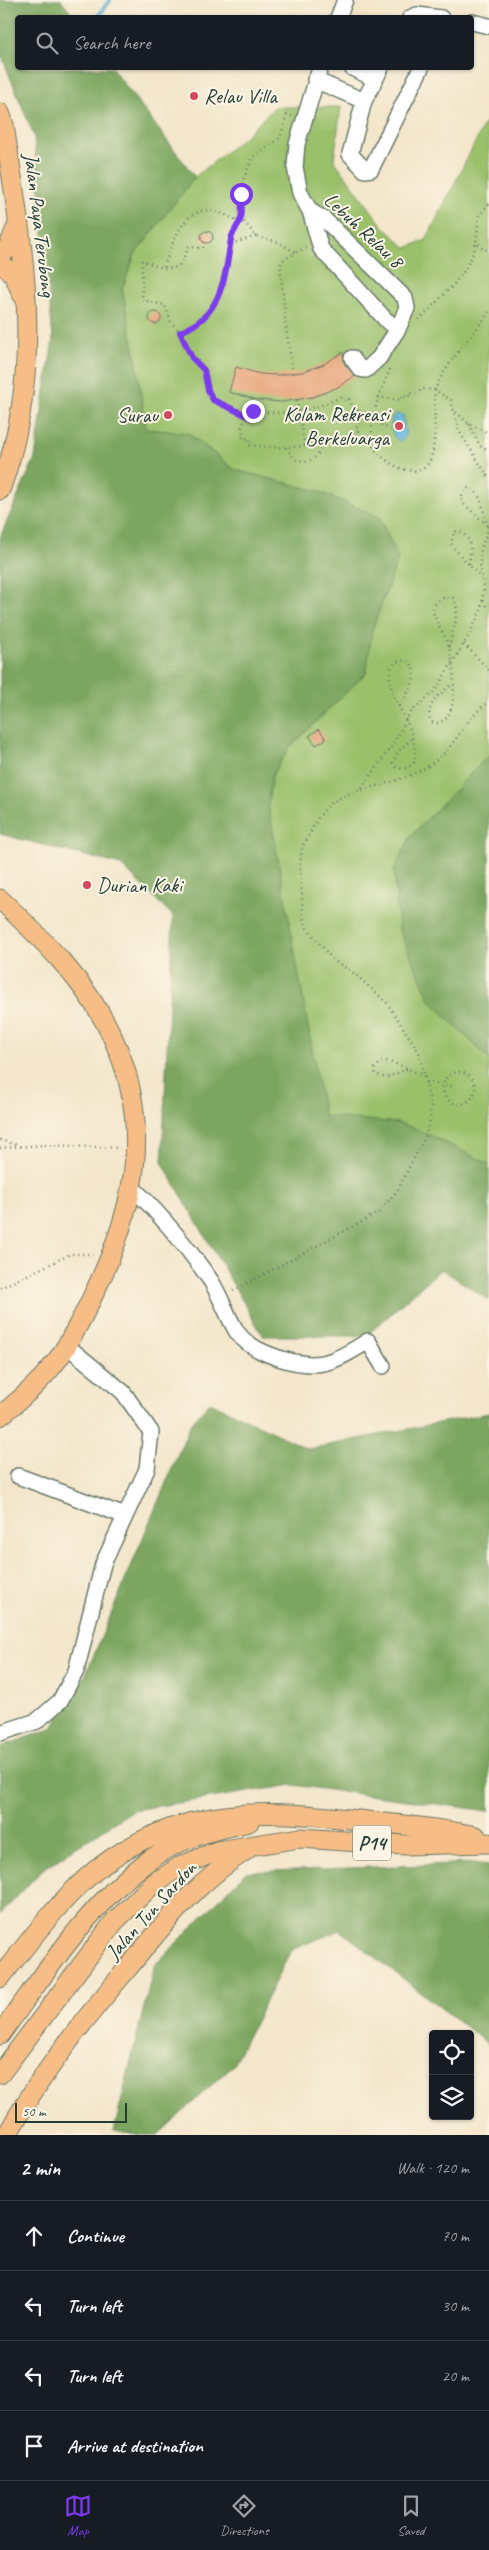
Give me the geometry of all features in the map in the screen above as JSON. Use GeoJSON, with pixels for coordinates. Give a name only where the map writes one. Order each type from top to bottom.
{"type":"FeatureCollection","features":[{"type":"Feature","properties":{"kind":"main road","name":"Jalan Paya Terubong"},"geometry":{"type":"LineString","coordinates":[[0,113],[4,125],[28,309],[28,365],[20,425],[0,490]]}},
{"type":"Feature","properties":{"kind":"main road"},"geometry":{"type":"LineString","coordinates":[[0,257],[8,248],[18,223]]}},
{"type":"Feature","properties":{"kind":"main road"},"geometry":{"type":"LineString","coordinates":[[0,265],[6,267],[15,276],[28,309]]}},
{"type":"Feature","properties":{"kind":"main road"},"geometry":{"type":"LineString","coordinates":[[0,899],[35,932],[88,994],[112,1036],[124,1066],[133,1105],[136,1149],[133,1188],[112,1254],[67,1346],[41,1378],[0,1416]]}},
{"type":"Feature","properties":{"kind":"main road","name":"Jalan Tun Sardon"},"geometry":{"type":"LineString","coordinates":[[0,1978],[62,1902],[96,1870],[125,1850],[161,1831],[191,1820],[235,1813],[326,1816],[451,1831],[489,1841]]}},
{"type":"Feature","properties":{"kind":"main road"},"geometry":{"type":"LineString","coordinates":[[0,2035],[68,1942],[103,1902],[159,1853],[192,1837],[284,1814]]}},
{"type":"Feature","properties":{"kind":"main road","name":"Jalan Tun Sardon"},"geometry":{"type":"LineString","coordinates":[[7,2135],[24,2104],[60,2054],[112,1987],[189,1895],[222,1866],[255,1844],[300,1838],[405,1845],[489,1841]]}},
{"type":"Feature","properties":{"kind":"main road"},"geometry":{"type":"LineString","coordinates":[[0,2074],[114,1922],[153,1884],[180,1867],[217,1851],[255,1844]]}},
{"type":"Feature","properties":{"kind":"street"},"geometry":{"type":"LineString","coordinates":[[339,15],[345,0]]}},
{"type":"Feature","properties":{"kind":"street"},"geometry":{"type":"LineString","coordinates":[[474,22],[489,26]]}},
{"type":"Feature","properties":{"kind":"street"},"geometry":{"type":"LineString","coordinates":[[362,70],[378,73],[364,100],[350,154],[365,170],[371,169],[420,70]]}},
{"type":"Feature","properties":{"kind":"street"},"geometry":{"type":"LineString","coordinates":[[318,74],[364,100]]}},
{"type":"Feature","properties":{"kind":"street","name":"Lebuh Relau 8"},"geometry":{"type":"LineString","coordinates":[[318,74],[297,144],[294,167],[300,194],[310,212],[325,220],[405,298],[407,303],[406,313],[398,329]]}},
{"type":"Feature","properties":{"kind":"street"},"geometry":{"type":"LineString","coordinates":[[310,212],[322,249],[386,320],[398,329],[379,358],[366,370],[360,370],[352,358]]}},
{"type":"Feature","properties":{"kind":"street"},"geometry":{"type":"LineString","coordinates":[[133,1188],[159,1213],[211,1282],[238,1333],[264,1353],[283,1359],[326,1363],[344,1356],[368,1341],[383,1366]]}},
{"type":"Feature","properties":{"kind":"street"},"geometry":{"type":"LineString","coordinates":[[0,1733],[37,1721],[60,1701],[76,1671],[103,1564],[147,1469],[150,1432],[123,1392],[67,1346]]}},
{"type":"Feature","properties":{"kind":"street"},"geometry":{"type":"LineString","coordinates":[[18,1476],[125,1516]]}},
{"type":"Feature","properties":{"kind":"path"},"geometry":{"type":"LineString","coordinates":[[180,332],[197,325],[214,304],[222,290],[231,244],[241,218],[244,178],[252,158],[280,138],[287,115],[304,118]]}},
{"type":"Feature","properties":{"kind":"path"},"geometry":{"type":"LineString","coordinates":[[415,325],[466,270],[474,255],[479,215],[489,204]]}},
{"type":"Feature","properties":{"kind":"path"},"geometry":{"type":"LineString","coordinates":[[164,267],[177,233],[190,217],[200,212],[216,210],[223,212],[238,222]]}},
{"type":"Feature","properties":{"kind":"path"},"geometry":{"type":"LineString","coordinates":[[241,218],[256,236]]}},
{"type":"Feature","properties":{"kind":"path"},"geometry":{"type":"LineString","coordinates":[[231,244],[256,236],[278,242],[295,252]]}},
{"type":"Feature","properties":{"kind":"path"},"geometry":{"type":"LineString","coordinates":[[204,242],[203,248],[189,247],[179,265],[164,267],[142,260],[142,300],[165,305],[171,322],[180,332],[192,358],[204,370],[208,390],[213,400],[252,418],[253,411],[272,413],[299,410],[330,402],[341,397],[346,401],[349,399],[354,407],[390,430]]}},
{"type":"Feature","properties":{"kind":"path"},"geometry":{"type":"LineString","coordinates":[[476,242],[484,250],[489,249]]}},
{"type":"Feature","properties":{"kind":"path"},"geometry":{"type":"LineString","coordinates":[[293,373],[280,270],[283,260],[295,252],[306,248]]}},
{"type":"Feature","properties":{"kind":"path"},"geometry":{"type":"LineString","coordinates":[[393,361],[378,396],[371,438],[373,447],[378,454],[400,468],[410,471],[420,469],[431,457],[434,443],[435,390],[451,361],[489,312]]}},
{"type":"Feature","properties":{"kind":"path"},"geometry":{"type":"LineString","coordinates":[[378,396],[401,400],[402,396],[409,397],[409,393],[416,394],[422,389],[435,390],[451,400],[458,431],[489,478]]}},
{"type":"Feature","properties":{"kind":"path"},"geometry":{"type":"LineString","coordinates":[[297,400],[305,446]]}},
{"type":"Feature","properties":{"kind":"path"},"geometry":{"type":"LineString","coordinates":[[246,416],[242,427],[243,438],[250,439],[249,445],[286,448],[323,444],[358,431],[356,428],[361,423],[358,415],[359,410]]}},
{"type":"Feature","properties":{"kind":"path"},"geometry":{"type":"LineString","coordinates":[[454,411],[469,424],[489,433]]}},
{"type":"Feature","properties":{"kind":"path"},"geometry":{"type":"LineString","coordinates":[[469,424],[480,446],[489,450]]}},
{"type":"Feature","properties":{"kind":"path"},"geometry":{"type":"LineString","coordinates":[[286,448],[295,459],[307,462],[317,456],[323,444]]}},
{"type":"Feature","properties":{"kind":"path"},"geometry":{"type":"LineString","coordinates":[[360,790],[392,746],[407,719],[435,691],[464,644],[481,610],[483,601],[480,564],[488,528],[477,493],[472,488],[467,488],[461,497],[463,503],[488,528]]}},
{"type":"Feature","properties":{"kind":"path"},"geometry":{"type":"LineString","coordinates":[[469,564],[471,549],[468,539],[459,531],[454,532],[451,543],[469,564],[482,579]]}},
{"type":"Feature","properties":{"kind":"path"},"geometry":{"type":"LineString","coordinates":[[486,535],[489,538]]}},
{"type":"Feature","properties":{"kind":"path"},"geometry":{"type":"LineString","coordinates":[[449,647],[457,613],[457,603],[453,598],[446,597],[439,599],[433,611],[449,647],[452,684],[452,705],[449,717],[444,722],[431,722],[429,716],[431,705],[452,684]]}},
{"type":"Feature","properties":{"kind":"path"},"geometry":{"type":"LineString","coordinates":[[483,601],[489,609]]}},
{"type":"Feature","properties":{"kind":"path"},"geometry":{"type":"LineString","coordinates":[[464,644],[489,670]]}},
{"type":"Feature","properties":{"kind":"path"},"geometry":{"type":"LineString","coordinates":[[399,706],[413,684],[414,677],[411,663],[406,660],[398,660],[392,664],[389,672],[392,691],[399,706],[407,719],[413,737],[416,755],[414,763],[400,770],[393,763],[395,757],[413,737]]}},
{"type":"Feature","properties":{"kind":"path"},"geometry":{"type":"LineString","coordinates":[[220,1298],[378,1213],[398,1191],[425,1138],[430,1120],[431,1106],[418,1052],[387,1003],[355,974],[333,960],[306,927],[303,916],[300,864],[302,848],[308,834],[329,805],[340,797],[360,790],[400,781],[424,770],[445,752],[478,709],[489,702]]}},
{"type":"Feature","properties":{"kind":"path"},"geometry":{"type":"LineString","coordinates":[[407,1069],[386,1078],[375,1074],[374,1069],[382,1062],[407,1069],[425,1076]]}},
{"type":"Feature","properties":{"kind":"path"},"geometry":{"type":"LineString","coordinates":[[462,1073],[471,1078],[474,1093],[468,1101],[458,1104],[445,1095],[443,1085],[448,1076],[462,1073]]}},
{"type":"Feature","properties":{"kind":"path"},"geometry":{"type":"LineString","coordinates":[[426,1082],[455,1087]]}},
{"type":"Feature","properties":{"kind":"path"},"geometry":{"type":"LineString","coordinates":[[0,1140],[21,1146]]}},
{"type":"Feature","properties":{"kind":"path"},"geometry":{"type":"LineString","coordinates":[[0,1148],[21,1146],[136,1149]]}},
{"type":"Feature","properties":{"kind":"path"},"geometry":{"type":"LineString","coordinates":[[0,1288],[71,1254],[112,1254]]}},
{"type":"Feature","properties":{"kind":"green space"},"geometry":{"type":"Polygon","coordinates":[[[0,0],[61,0],[72,15],[15,15],[15,70],[114,70],[195,177],[135,254],[122,289],[136,360],[146,429],[188,433],[235,470],[318,491],[379,517],[398,558],[372,630],[366,673],[289,748],[272,775],[268,804],[324,1116],[397,1123],[417,1129],[489,1164],[489,1300],[441,1269],[366,1336],[263,1336],[162,1162],[173,916],[121,865],[0,834],[0,537],[35,458],[53,339],[34,136],[0,52],[0,0]]]}},
{"type":"Feature","properties":{"kind":"green space"},"geometry":{"type":"Polygon","coordinates":[[[275,107],[341,107],[334,160],[382,225],[406,248],[426,240],[489,115],[489,755],[410,837],[477,1046],[489,1059],[489,1164],[417,1129],[397,1123],[324,1117],[268,804],[272,775],[289,748],[366,673],[372,630],[398,558],[379,517],[318,491],[235,470],[188,433],[146,429],[136,360],[122,289],[135,254],[195,177],[243,138],[275,107]]]}},
{"type":"Feature","properties":{"kind":"green space"},"geometry":{"type":"Polygon","coordinates":[[[489,755],[489,1059],[431,1002],[399,930],[394,871],[410,837],[489,755]]]}},
{"type":"Feature","properties":{"kind":"green space"},"geometry":{"type":"Polygon","coordinates":[[[210,1402],[308,1449],[489,1413],[489,1811],[293,1785],[133,1810],[42,1870],[0,1915],[0,1747],[51,1729],[86,1674],[191,1423],[210,1402]]]}},
{"type":"Feature","properties":{"kind":"green space"},"geometry":{"type":"Polygon","coordinates":[[[475,1863],[489,1866],[489,2045],[474,2033],[474,2030],[470,2030],[340,1930],[291,1950],[233,2065],[158,2135],[138,2135],[114,2131],[154,1966],[246,1872],[475,1863]]]}},
{"type":"Feature","properties":{"kind":"water","name":"Kolam Rekreasi Berkeluarga"},"geometry":{"type":"Polygon","coordinates":[[[396,414],[403,415],[406,436],[402,441],[395,438],[392,432],[392,417],[396,414]]]}},
{"type":"Feature","properties":{"kind":"building"},"geometry":{"type":"Polygon","coordinates":[[[205,231],[209,231],[213,237],[209,243],[205,243],[201,239],[201,235],[205,231]]]}},
{"type":"Feature","properties":{"kind":"building"},"geometry":{"type":"Polygon","coordinates":[[[153,312],[157,312],[161,318],[157,324],[153,324],[149,320],[149,316],[153,312]]]}},
{"type":"Feature","properties":{"kind":"building"},"geometry":{"type":"Polygon","coordinates":[[[343,352],[344,363],[355,376],[338,387],[313,397],[282,402],[258,400],[229,392],[236,367],[260,374],[277,375],[302,372],[324,364],[343,352]]]}},
{"type":"Feature","properties":{"kind":"building"},"geometry":{"type":"Polygon","coordinates":[[[319,729],[326,739],[316,745],[309,736],[319,729]]]}},
{"type":"Feature","properties":{"kind":"waterway"},"geometry":{"type":"LineString","coordinates":[[99,15],[110,0]]}},
{"type":"Feature","properties":{"kind":"place","name":"Relau Villa"},"geometry":{"type":"Point","coordinates":[194,96]}},
{"type":"Feature","properties":{"kind":"place","name":"Surau"},"geometry":{"type":"Point","coordinates":[168,415]}},
{"type":"Feature","properties":{"kind":"place","name":"Kolam Rekreasi Berkeluarga"},"geometry":{"type":"Point","coordinates":[399,426]}},
{"type":"Feature","properties":{"kind":"place","name":"Durian Kaki"},"geometry":{"type":"Point","coordinates":[87,885]}},
{"type":"Feature","properties":{"kind":"route"},"geometry":{"type":"LineString","coordinates":[[241,194],[241,218],[236,224],[232,237],[222,290],[214,304],[197,325],[180,332],[192,358],[204,370],[208,390],[213,400],[252,418],[253,411]]}}]}
